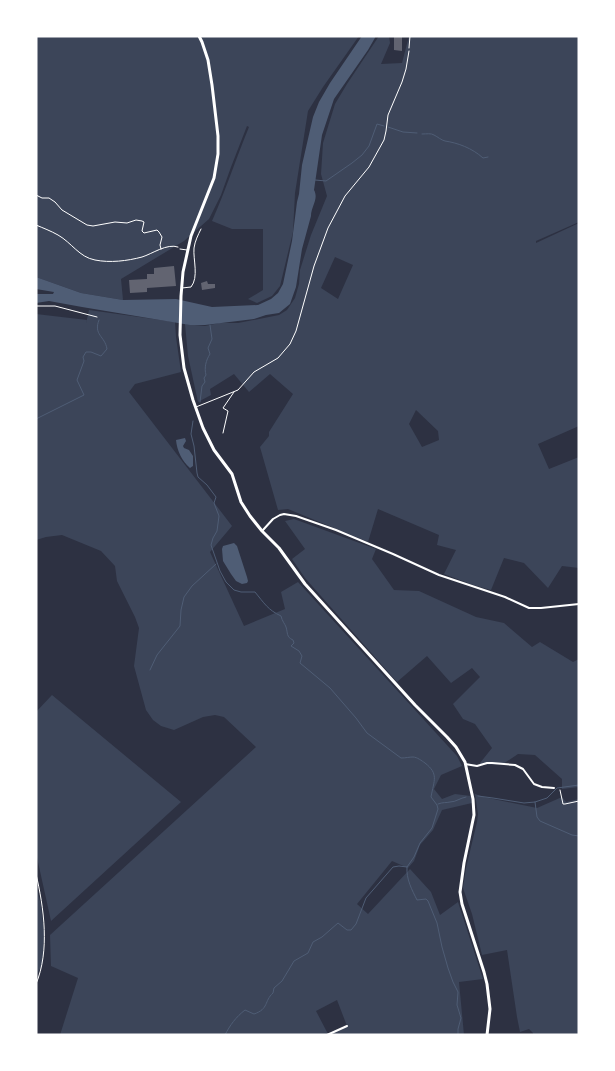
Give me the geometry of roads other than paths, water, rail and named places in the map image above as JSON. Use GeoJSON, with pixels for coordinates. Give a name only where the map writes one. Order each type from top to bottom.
{"type":"FeatureCollection","features":[{"type":"Feature","properties":{"kind":"main road"},"geometry":{"type":"LineString","coordinates":[[199,36],[208,60],[218,136],[218,154],[214,178],[191,236],[181,288],[180,329],[184,368],[195,408],[212,445],[234,478],[245,510],[279,548],[312,591],[462,756],[473,798],[474,815],[460,892],[487,984],[490,1009],[487,1035]]}},
{"type":"Feature","properties":{"kind":"street"},"geometry":{"type":"LineString","coordinates":[[262,531],[278,515],[296,516],[345,534],[439,575],[529,608],[579,604]]}},
{"type":"Feature","properties":{"kind":"street"},"geometry":{"type":"LineString","coordinates":[[465,764],[477,766],[487,763],[515,765],[523,769],[534,784],[554,788]]}},
{"type":"Feature","properties":{"kind":"street"},"geometry":{"type":"LineString","coordinates":[[327,1035],[347,1026]]}},
{"type":"Feature","properties":{"kind":"lane"},"geometry":{"type":"LineString","coordinates":[[195,408],[240,388],[256,370],[278,358],[290,344],[296,331],[314,266],[328,228],[345,196],[369,167],[384,140],[388,115],[402,82],[409,51]]}},
{"type":"Feature","properties":{"kind":"lane"},"geometry":{"type":"LineString","coordinates":[[181,288],[191,287],[195,281],[194,251],[201,229]]}},
{"type":"Feature","properties":{"kind":"lane"},"geometry":{"type":"LineString","coordinates":[[180,249],[188,250]]}},
{"type":"Feature","properties":{"kind":"lane"},"geometry":{"type":"LineString","coordinates":[[224,432],[228,411],[223,408],[234,392]]}},
{"type":"Feature","properties":{"kind":"lane"},"geometry":{"type":"LineString","coordinates":[[36,874],[44,937],[42,966],[36,984]]}},
{"type":"Feature","properties":{"kind":"waterway"},"geometry":{"type":"LineString","coordinates":[[315,180],[326,181],[352,163],[369,146],[377,124],[384,126]]}},
{"type":"Feature","properties":{"kind":"waterway"},"geometry":{"type":"LineString","coordinates":[[388,127],[403,132],[417,133]]}},
{"type":"Feature","properties":{"kind":"waterway"},"geometry":{"type":"LineString","coordinates":[[422,134],[433,134],[444,141],[470,149],[483,158],[488,157]]}},
{"type":"Feature","properties":{"kind":"waterway"},"geometry":{"type":"LineString","coordinates":[[36,419],[84,395],[77,380],[84,361],[83,357],[86,352],[101,356],[107,349],[97,329],[99,320]]}},
{"type":"Feature","properties":{"kind":"waterway"},"geometry":{"type":"LineString","coordinates":[[200,402],[202,386],[205,382],[207,359],[210,354],[208,348],[212,339],[210,325]]}},
{"type":"Feature","properties":{"kind":"waterway"},"geometry":{"type":"LineString","coordinates":[[193,421],[191,434],[198,477],[216,497],[214,503],[219,516],[217,531],[211,545],[226,582],[234,590],[255,592],[269,609],[281,616],[288,636],[293,640],[294,643],[291,646],[299,651],[302,656],[300,663],[330,688],[367,733],[401,758],[413,757],[429,767],[434,774],[431,797],[438,809],[432,828],[420,843],[407,867],[393,867],[366,898],[356,924],[351,930],[347,930],[338,923],[313,942],[308,953],[294,961],[282,981],[274,988],[273,993],[262,1010],[254,1014],[245,1010],[234,1021],[225,1035]]}},
{"type":"Feature","properties":{"kind":"waterway"},"geometry":{"type":"LineString","coordinates":[[150,670],[157,655],[180,626],[184,597],[192,586],[216,564]]}},
{"type":"Feature","properties":{"kind":"waterway"},"geometry":{"type":"LineString","coordinates":[[478,796],[524,803],[535,802],[547,798],[557,788],[579,785]]}},
{"type":"Feature","properties":{"kind":"waterway"},"geometry":{"type":"LineString","coordinates":[[438,804],[466,797]]}},
{"type":"Feature","properties":{"kind":"waterway"},"geometry":{"type":"LineString","coordinates":[[535,802],[537,817],[540,821],[572,835],[579,836]]}},
{"type":"Feature","properties":{"kind":"waterway"},"geometry":{"type":"LineString","coordinates":[[407,867],[408,880],[417,900],[426,899],[428,901],[437,923],[448,968],[458,992],[457,1005],[461,1018],[458,1035]]}}]}
